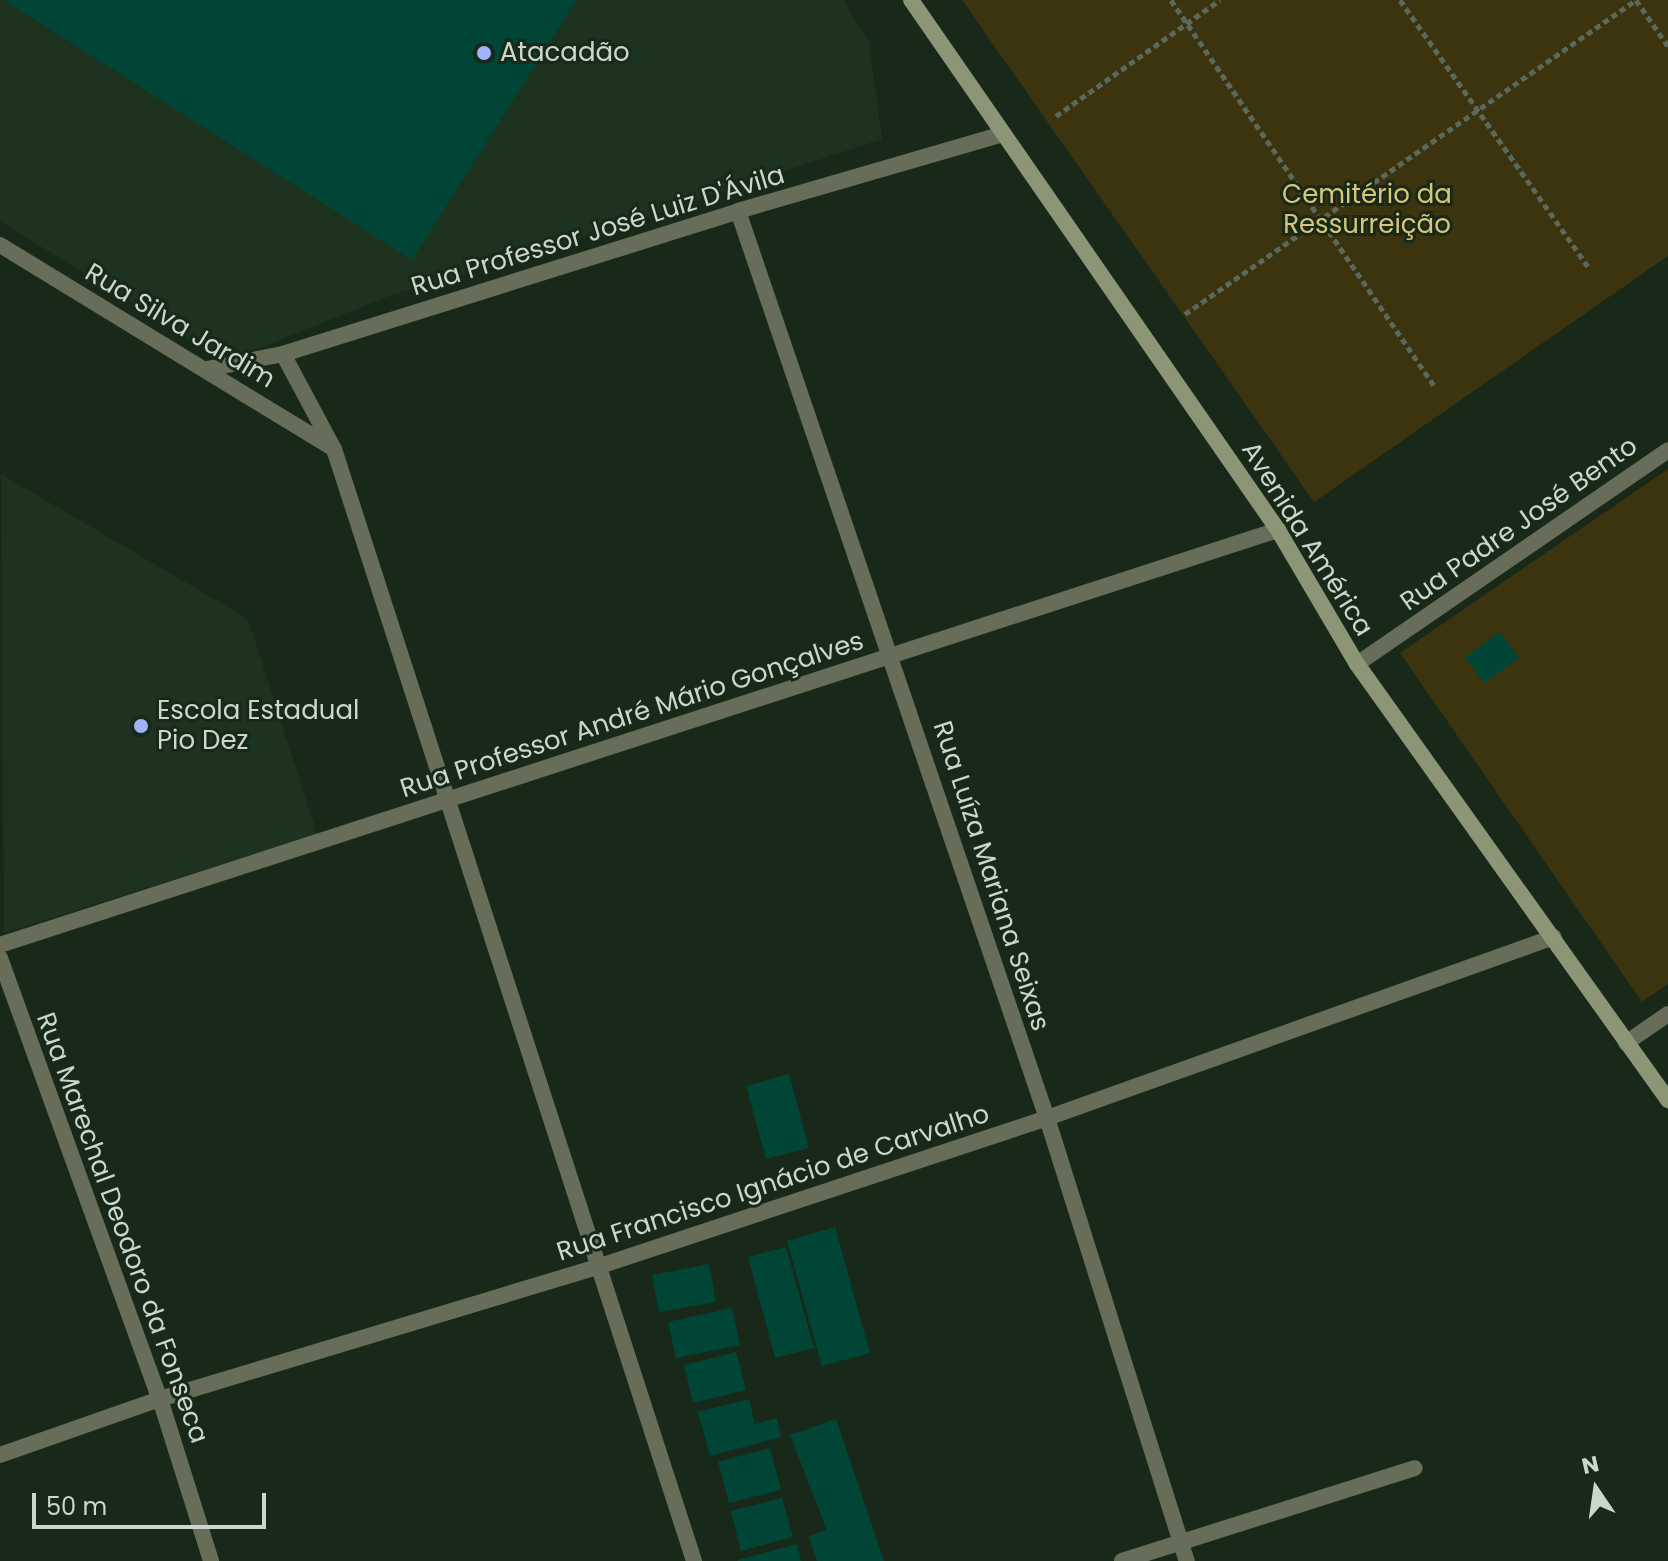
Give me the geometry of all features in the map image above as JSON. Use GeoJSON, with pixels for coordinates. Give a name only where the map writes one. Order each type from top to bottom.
{"type":"FeatureCollection","features":[{"type":"Feature","properties":{"kind":"street","name":"Avenida América"},"geometry":{"type":"LineString","coordinates":[[911,0],[1278,530],[1357,664],[1668,1100]]}},
{"type":"Feature","properties":{"kind":"street","name":"Rua Professor José Luiz D'Ávila"},"geometry":{"type":"LineString","coordinates":[[207,369],[283,354],[738,211],[1003,134]]}},
{"type":"Feature","properties":{"kind":"street","name":"Rua Luíza Mariana Seixas"},"geometry":{"type":"LineString","coordinates":[[738,211],[892,655],[1047,1118],[1187,1561]]}},
{"type":"Feature","properties":{"kind":"street","name":"Rua Silva Jardim"},"geometry":{"type":"LineString","coordinates":[[0,245],[334,449]]}},
{"type":"Feature","properties":{"kind":"street"},"geometry":{"type":"LineString","coordinates":[[283,354],[334,449],[444,801],[694,1561]]}},
{"type":"Feature","properties":{"kind":"street","name":"Rua Padre José Bento"},"geometry":{"type":"LineString","coordinates":[[1357,664],[1668,450]]}},
{"type":"Feature","properties":{"kind":"street","name":"Rua Professor André Mário Gonçalves"},"geometry":{"type":"LineString","coordinates":[[0,945],[1278,530]]}},
{"type":"Feature","properties":{"kind":"street","name":"Rua Francisco Ignácio de Carvalho"},"geometry":{"type":"LineString","coordinates":[[0,1455],[160,1399],[597,1267],[1047,1118],[1554,937]]}},
{"type":"Feature","properties":{"kind":"street","name":"Rua Marechal Deodoro da Fonseca"},"geometry":{"type":"LineString","coordinates":[[0,958],[160,1399],[211,1561]]}},
{"type":"Feature","properties":{"kind":"street"},"geometry":{"type":"LineString","coordinates":[[1626,1043],[1668,1014]]}},
{"type":"Feature","properties":{"kind":"street"},"geometry":{"type":"LineString","coordinates":[[1122,1561],[1415,1468]]}},
{"type":"Feature","properties":{"kind":"path"},"geometry":{"type":"LineString","coordinates":[[1171,0],[1434,386]]}},
{"type":"Feature","properties":{"kind":"path"},"geometry":{"type":"LineString","coordinates":[[1056,116],[1220,0]]}},
{"type":"Feature","properties":{"kind":"path"},"geometry":{"type":"LineString","coordinates":[[1400,0],[1588,267]]}},
{"type":"Feature","properties":{"kind":"path"},"geometry":{"type":"LineString","coordinates":[[1185,314],[1636,0],[1668,46]]}},
{"type":"Feature","properties":{"kind":"shaded area"},"geometry":{"type":"Polygon","coordinates":[[[0,0],[843,0],[869,42],[882,139],[499,265],[394,294],[242,355],[216,355],[0,221],[0,0]]]}},
{"type":"Feature","properties":{"kind":"shaded area","name":"Escola Estadual Pio Dez"},"geometry":{"type":"Polygon","coordinates":[[[1,474],[248,619],[317,834],[4,933],[1,474]]]}},
{"type":"Feature","properties":{"kind":"green space","name":"Cemitério da Ressurreição"},"geometry":{"type":"Polygon","coordinates":[[[962,0],[1668,0],[1668,256],[1314,502],[962,0]]]}},
{"type":"Feature","properties":{"kind":"green space"},"geometry":{"type":"Polygon","coordinates":[[[1668,469],[1668,984],[1642,1002],[1400,653],[1668,469]]]}},
{"type":"Feature","properties":{"kind":"building"},"geometry":{"type":"Polygon","coordinates":[[[4,0],[576,0],[412,260],[4,0]]]}},
{"type":"Feature","properties":{"kind":"building"},"geometry":{"type":"Polygon","coordinates":[[[1500,632],[1519,658],[1484,683],[1465,657],[1500,632]]]}},
{"type":"Feature","properties":{"kind":"building"},"geometry":{"type":"Polygon","coordinates":[[[789,1074],[809,1148],[766,1159],[746,1086],[789,1074]]]}},
{"type":"Feature","properties":{"kind":"building"},"geometry":{"type":"Polygon","coordinates":[[[835,1227],[870,1353],[822,1366],[787,1241],[835,1227]]]}},
{"type":"Feature","properties":{"kind":"building"},"geometry":{"type":"Polygon","coordinates":[[[786,1247],[814,1348],[775,1358],[748,1257],[786,1247]]]}},
{"type":"Feature","properties":{"kind":"building"},"geometry":{"type":"Polygon","coordinates":[[[709,1264],[716,1302],[659,1312],[652,1275],[709,1264]]]}},
{"type":"Feature","properties":{"kind":"building"},"geometry":{"type":"Polygon","coordinates":[[[732,1308],[740,1345],[676,1358],[668,1322],[732,1308]]]}},
{"type":"Feature","properties":{"kind":"building"},"geometry":{"type":"Polygon","coordinates":[[[736,1352],[746,1390],[693,1403],[684,1365],[736,1352]]]}},
{"type":"Feature","properties":{"kind":"building"},"geometry":{"type":"Polygon","coordinates":[[[749,1399],[755,1424],[777,1418],[781,1437],[710,1456],[698,1412],[749,1399]]]}},
{"type":"Feature","properties":{"kind":"building"},"geometry":{"type":"Polygon","coordinates":[[[836,1419],[884,1561],[817,1561],[809,1536],[827,1530],[790,1435],[836,1419]]]}},
{"type":"Feature","properties":{"kind":"building"},"geometry":{"type":"Polygon","coordinates":[[[770,1448],[781,1490],[729,1503],[718,1462],[770,1448]]]}},
{"type":"Feature","properties":{"kind":"building"},"geometry":{"type":"Polygon","coordinates":[[[782,1498],[793,1537],[741,1551],[731,1511],[782,1498]]]}},
{"type":"Feature","properties":{"kind":"building"},"geometry":{"type":"Polygon","coordinates":[[[797,1544],[801,1561],[738,1561],[738,1560],[797,1544]]]}},
{"type":"Feature","properties":{"kind":"place","name":"Atacadão"},"geometry":{"type":"Point","coordinates":[484,53]}},
{"type":"Feature","properties":{"kind":"place","name":"Escola Estadual Pio Dez"},"geometry":{"type":"Point","coordinates":[141,726]}}]}
